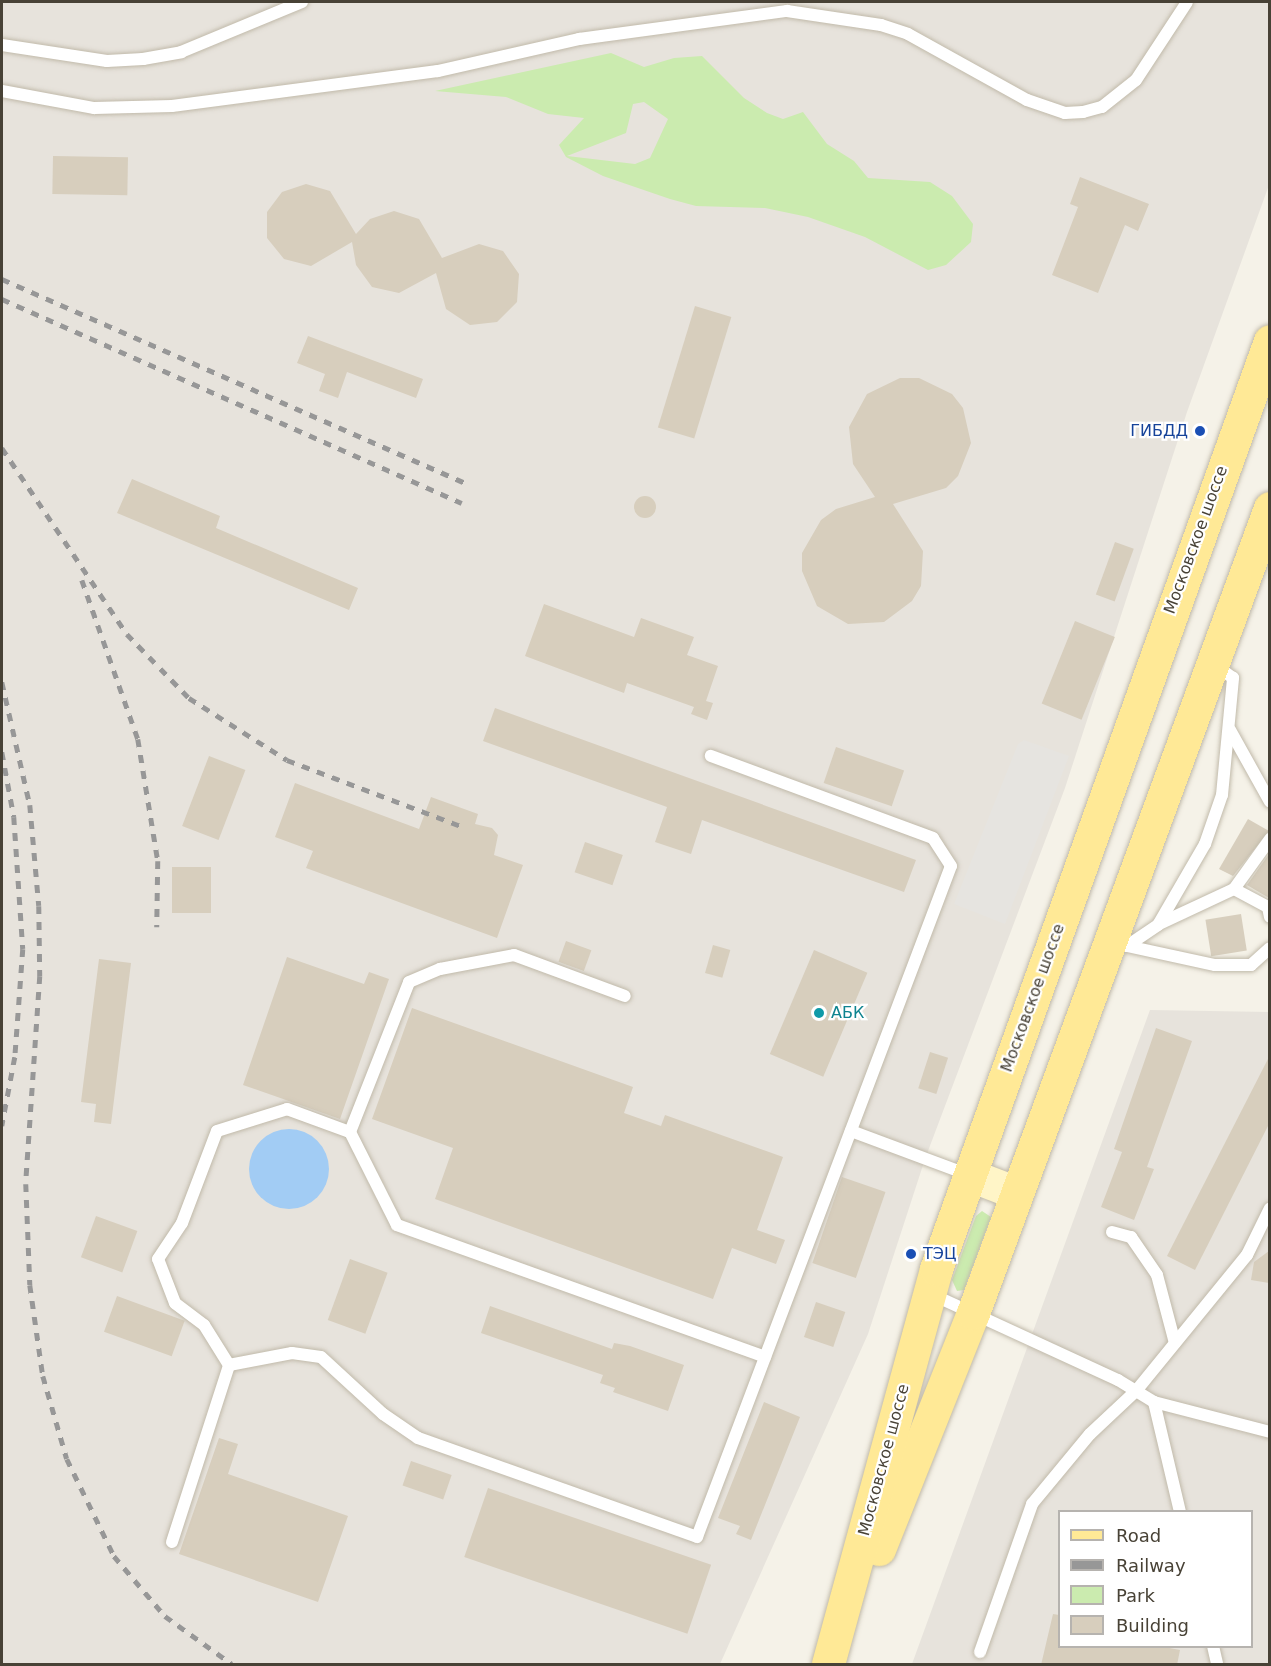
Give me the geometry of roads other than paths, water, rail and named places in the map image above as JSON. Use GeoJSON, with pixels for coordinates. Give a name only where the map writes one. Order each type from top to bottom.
{"type":"FeatureCollection","features":[{"type":"Feature","properties":{"kind":"main road","name":"Московское шоссе"},"geometry":{"type":"LineString","coordinates":[[830,1665],[930,1294],[970,1175],[1268,348]]}},
{"type":"Feature","properties":{"kind":"main road","name":"Московское шоссе"},"geometry":{"type":"LineString","coordinates":[[830,1665],[973,1313],[1017,1193],[1119,943],[1210,661],[1269,508]]}},
{"type":"Feature","properties":{"kind":"street"},"geometry":{"type":"LineString","coordinates":[[970,1175],[1017,1193]]}},
{"type":"Feature","properties":{"kind":"lane"},"geometry":{"type":"LineString","coordinates":[[2,45],[107,61],[143,60],[181,52],[302,2]]}},
{"type":"Feature","properties":{"kind":"lane"},"geometry":{"type":"LineString","coordinates":[[2,91],[94,108],[172,106],[438,71],[579,39],[787,11],[899,31],[1027,99],[1065,113],[1083,112],[1102,108],[1136,80],[1187,2]]}},
{"type":"Feature","properties":{"kind":"lane"},"geometry":{"type":"LineString","coordinates":[[1158,925],[1205,844],[1222,795],[1230,730],[1233,678],[1210,661]]}},
{"type":"Feature","properties":{"kind":"lane"},"geometry":{"type":"LineString","coordinates":[[1230,730],[1269,802]]}},
{"type":"Feature","properties":{"kind":"lane"},"geometry":{"type":"LineString","coordinates":[[229,1365],[292,1353],[321,1357],[382,1414],[418,1438],[697,1537],[951,866],[933,838],[711,756]]}},
{"type":"Feature","properties":{"kind":"lane"},"geometry":{"type":"LineString","coordinates":[[1119,943],[1234,889],[1269,839]]}},
{"type":"Feature","properties":{"kind":"lane"},"geometry":{"type":"LineString","coordinates":[[1234,889],[1268,907],[1269,917]]}},
{"type":"Feature","properties":{"kind":"lane"},"geometry":{"type":"LineString","coordinates":[[1119,943],[1215,965],[1251,965],[1269,948]]}},
{"type":"Feature","properties":{"kind":"lane"},"geometry":{"type":"LineString","coordinates":[[350,1132],[409,981],[440,969],[514,955],[625,996]]}},
{"type":"Feature","properties":{"kind":"lane"},"geometry":{"type":"LineString","coordinates":[[172,1542],[229,1365],[204,1325],[175,1303],[158,1259],[182,1222],[217,1131],[287,1109],[350,1132],[397,1225],[765,1357]]}},
{"type":"Feature","properties":{"kind":"lane"},"geometry":{"type":"LineString","coordinates":[[851,1131],[970,1175]]}},
{"type":"Feature","properties":{"kind":"lane"},"geometry":{"type":"LineString","coordinates":[[980,1652],[1032,1504],[1090,1434],[1136,1391],[1247,1255],[1269,1209]]}},
{"type":"Feature","properties":{"kind":"lane"},"geometry":{"type":"LineString","coordinates":[[1112,1232],[1131,1237],[1157,1275],[1175,1343]]}},
{"type":"Feature","properties":{"kind":"lane"},"geometry":{"type":"LineString","coordinates":[[930,1294],[1136,1391],[1154,1402],[1269,1432]]}},
{"type":"Feature","properties":{"kind":"lane"},"geometry":{"type":"LineString","coordinates":[[1154,1402],[1179,1510]]}},
{"type":"Feature","properties":{"kind":"lane"},"geometry":{"type":"LineString","coordinates":[[1213,1648],[1217,1665]]}},
{"type":"Feature","properties":{"kind":"water"},"geometry":{"type":"Polygon","coordinates":[[[289,1129],[304,1132],[317,1141],[326,1154],[329,1169],[326,1184],[317,1197],[304,1206],[289,1209],[274,1206],[261,1197],[252,1184],[249,1169],[252,1154],[261,1141],[274,1132],[289,1129]]]}},
{"type":"Feature","properties":{"kind":"railway"},"geometry":{"type":"LineString","coordinates":[[2,279],[470,485]]}},
{"type":"Feature","properties":{"kind":"railway"},"geometry":{"type":"LineString","coordinates":[[2,299],[462,503]]}},
{"type":"Feature","properties":{"kind":"railway"},"geometry":{"type":"LineString","coordinates":[[2,448],[127,634],[189,698],[287,760],[463,827]]}},
{"type":"Feature","properties":{"kind":"railway"},"geometry":{"type":"LineString","coordinates":[[82,580],[138,739],[158,861],[157,927]]}},
{"type":"Feature","properties":{"kind":"railway"},"geometry":{"type":"LineString","coordinates":[[2,682],[30,805],[39,906],[40,976],[26,1184],[30,1285],[43,1376],[67,1459],[114,1556],[165,1616],[232,1664]]}},
{"type":"Feature","properties":{"kind":"railway"},"geometry":{"type":"LineString","coordinates":[[2,752],[14,817],[23,949],[15,1057],[2,1126]]}},
{"type":"Feature","properties":{"kind":"place","name":"ГИБДД"},"geometry":{"type":"Point","coordinates":[1200,431]}},
{"type":"Feature","properties":{"kind":"place","name":"АБК"},"geometry":{"type":"Point","coordinates":[819,1013]}},
{"type":"Feature","properties":{"kind":"place","name":"ТЭЦ"},"geometry":{"type":"Point","coordinates":[911,1254]}}]}
